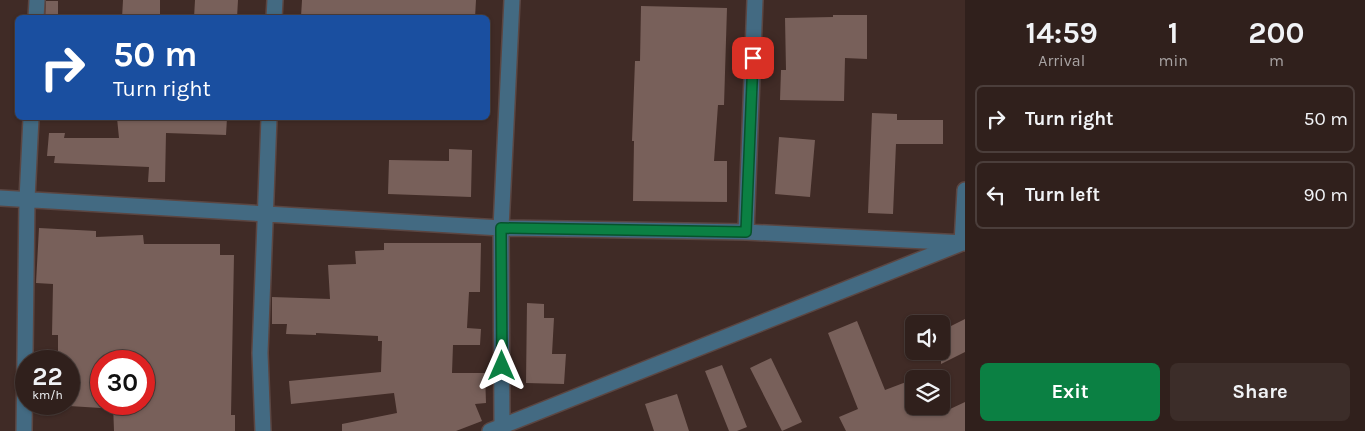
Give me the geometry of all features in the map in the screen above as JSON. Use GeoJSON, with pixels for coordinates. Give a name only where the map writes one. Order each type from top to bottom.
{"type":"FeatureCollection","features":[{"type":"Feature","properties":{"kind":"street"},"geometry":{"type":"LineString","coordinates":[[36,15],[37,0]]}},
{"type":"Feature","properties":{"kind":"street"},"geometry":{"type":"LineString","coordinates":[[274,15],[275,0]]}},
{"type":"Feature","properties":{"kind":"street"},"geometry":{"type":"LineString","coordinates":[[512,0],[501,228],[496,428],[964,243]]}},
{"type":"Feature","properties":{"kind":"street"},"geometry":{"type":"LineString","coordinates":[[746,232],[755,0]]}},
{"type":"Feature","properties":{"kind":"street"},"geometry":{"type":"LineString","coordinates":[[24,431],[27,199],[31,120]]}},
{"type":"Feature","properties":{"kind":"street"},"geometry":{"type":"LineString","coordinates":[[263,431],[260,353],[269,120]]}},
{"type":"Feature","properties":{"kind":"street"},"geometry":{"type":"LineString","coordinates":[[964,243],[965,190]]}},
{"type":"Feature","properties":{"kind":"street"},"geometry":{"type":"LineString","coordinates":[[0,198],[501,228],[746,232],[964,243]]}},
{"type":"Feature","properties":{"kind":"building"},"geometry":{"type":"Polygon","coordinates":[[[123,0],[160,0],[160,15],[122,15],[123,0]]]}},
{"type":"Feature","properties":{"kind":"building"},"geometry":{"type":"Polygon","coordinates":[[[195,0],[238,0],[237,15],[194,15],[195,0]]]}},
{"type":"Feature","properties":{"kind":"building"},"geometry":{"type":"Polygon","coordinates":[[[302,0],[476,0],[475,15],[301,15],[302,0]]]}},
{"type":"Feature","properties":{"kind":"building"},"geometry":{"type":"Polygon","coordinates":[[[46,1],[58,1],[58,15],[45,15],[46,1]]]}},
{"type":"Feature","properties":{"kind":"building"},"geometry":{"type":"Polygon","coordinates":[[[641,6],[727,8],[724,105],[718,105],[714,161],[727,161],[727,202],[633,201],[634,141],[632,141],[635,61],[640,61],[641,6]]]}},
{"type":"Feature","properties":{"kind":"building"},"geometry":{"type":"Polygon","coordinates":[[[833,15],[867,15],[867,59],[845,58],[844,101],[780,100],[781,70],[786,70],[785,18],[833,17],[833,15]]]}},
{"type":"Feature","properties":{"kind":"building"},"geometry":{"type":"Polygon","coordinates":[[[872,113],[897,114],[897,120],[943,120],[943,144],[896,144],[893,214],[868,213],[872,113]]]}},
{"type":"Feature","properties":{"kind":"building"},"geometry":{"type":"Polygon","coordinates":[[[117,120],[227,120],[226,135],[166,133],[165,182],[148,182],[149,167],[54,163],[55,156],[47,156],[49,133],[65,133],[64,138],[119,138],[117,120]]]}},
{"type":"Feature","properties":{"kind":"building"},"geometry":{"type":"Polygon","coordinates":[[[779,137],[815,140],[810,197],[775,194],[779,137]]]}},
{"type":"Feature","properties":{"kind":"building"},"geometry":{"type":"Polygon","coordinates":[[[449,149],[472,150],[471,197],[388,194],[389,160],[449,161],[449,149]]]}},
{"type":"Feature","properties":{"kind":"building"},"geometry":{"type":"Polygon","coordinates":[[[39,228],[96,231],[96,237],[143,235],[144,244],[220,244],[220,255],[234,255],[231,415],[235,415],[235,431],[114,431],[113,415],[155,415],[155,350],[90,350],[90,407],[80,407],[80,350],[58,350],[58,335],[52,335],[53,284],[36,283],[39,228]]]}},
{"type":"Feature","properties":{"kind":"building"},"geometry":{"type":"Polygon","coordinates":[[[384,243],[481,243],[480,292],[469,292],[467,328],[481,329],[480,345],[453,345],[452,373],[485,373],[486,403],[475,404],[482,421],[456,431],[342,431],[342,424],[397,413],[394,393],[291,404],[289,381],[381,372],[382,341],[378,341],[378,336],[316,333],[316,335],[286,334],[287,324],[272,324],[272,297],[330,299],[328,265],[356,264],[355,251],[384,250],[384,243]]]}},
{"type":"Feature","properties":{"kind":"building"},"geometry":{"type":"Polygon","coordinates":[[[527,303],[544,304],[544,318],[554,318],[552,354],[566,354],[564,384],[526,383],[527,303]]]}},
{"type":"Feature","properties":{"kind":"building"},"geometry":{"type":"Polygon","coordinates":[[[965,319],[965,352],[950,360],[950,326],[965,319]]]}},
{"type":"Feature","properties":{"kind":"building"},"geometry":{"type":"Polygon","coordinates":[[[857,321],[885,390],[905,382],[905,415],[950,415],[950,409],[965,402],[965,431],[846,431],[839,417],[858,409],[828,333],[857,321]]]}},
{"type":"Feature","properties":{"kind":"building"},"geometry":{"type":"Polygon","coordinates":[[[771,358],[802,422],[782,431],[750,368],[771,358]]]}},
{"type":"Feature","properties":{"kind":"building"},"geometry":{"type":"Polygon","coordinates":[[[941,360],[949,360],[941,364],[941,360]]]}},
{"type":"Feature","properties":{"kind":"building"},"geometry":{"type":"Polygon","coordinates":[[[722,365],[747,427],[737,431],[729,431],[705,371],[722,365]]]}},
{"type":"Feature","properties":{"kind":"building"},"geometry":{"type":"Polygon","coordinates":[[[677,394],[689,431],[654,431],[645,404],[677,394]]]}},
{"type":"Feature","properties":{"kind":"route"},"geometry":{"type":"LineString","coordinates":[[502,366],[501,228],[746,232],[753,58]]}}]}
